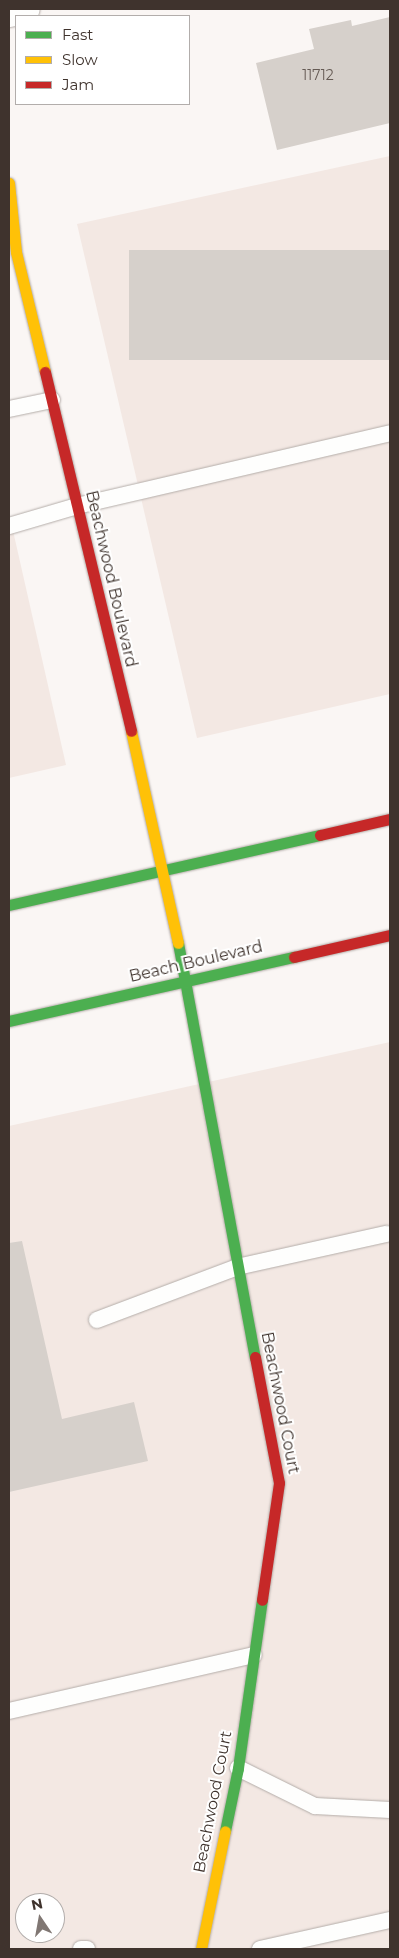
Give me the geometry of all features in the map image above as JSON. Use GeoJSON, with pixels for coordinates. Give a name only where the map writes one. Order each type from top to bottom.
{"type":"FeatureCollection","features":[{"type":"Feature","properties":{"kind":"main road","name":"Beachwood Boulevard"},"geometry":{"type":"LineString","coordinates":[[9,183],[16,252],[164,870],[182,982]]}},
{"type":"Feature","properties":{"kind":"main road"},"geometry":{"type":"LineString","coordinates":[[9,905],[390,819]]}},
{"type":"Feature","properties":{"kind":"main road","name":"Beach Boulevard"},"geometry":{"type":"LineString","coordinates":[[9,1021],[390,934]]}},
{"type":"Feature","properties":{"kind":"main road","name":"Beachwood Court"},"geometry":{"type":"LineString","coordinates":[[182,982],[279,1483],[238,1768],[201,1949]]}},
{"type":"Feature","properties":{"kind":"street"},"geometry":{"type":"LineString","coordinates":[[9,13],[26,9]]}},
{"type":"Feature","properties":{"kind":"lane"},"geometry":{"type":"LineString","coordinates":[[9,291],[25,287]]}},
{"type":"Feature","properties":{"kind":"lane"},"geometry":{"type":"LineString","coordinates":[[9,409],[52,400]]}},
{"type":"Feature","properties":{"kind":"lane"},"geometry":{"type":"LineString","coordinates":[[9,526],[76,506],[390,433]]}},
{"type":"Feature","properties":{"kind":"lane"},"geometry":{"type":"LineString","coordinates":[[97,1320],[237,1267],[386,1234]]}},
{"type":"Feature","properties":{"kind":"lane"},"geometry":{"type":"LineString","coordinates":[[9,1711],[254,1655]]}},
{"type":"Feature","properties":{"kind":"lane"},"geometry":{"type":"LineString","coordinates":[[238,1768],[315,1806],[390,1810]]}},
{"type":"Feature","properties":{"kind":"lane"},"geometry":{"type":"LineString","coordinates":[[260,1949],[390,1920]]}},
{"type":"Feature","properties":{"kind":"lane"},"geometry":{"type":"LineString","coordinates":[[81,1949],[87,1949]]}},
{"type":"Feature","properties":{"kind":"shaded area"},"geometry":{"type":"Polygon","coordinates":[[[390,156],[390,694],[197,738],[77,224],[390,156]]]}},
{"type":"Feature","properties":{"kind":"shaded area"},"geometry":{"type":"Polygon","coordinates":[[[9,513],[66,765],[9,778],[9,513]]]}},
{"type":"Feature","properties":{"kind":"shaded area"},"geometry":{"type":"Polygon","coordinates":[[[390,1042],[390,1949],[9,1949],[9,1126],[390,1042]]]}},
{"type":"Feature","properties":{"kind":"building"},"geometry":{"type":"Polygon","coordinates":[[[390,17],[390,123],[277,150],[256,63],[314,49],[309,29],[351,20],[352,26],[390,17]]]}},
{"type":"Feature","properties":{"kind":"building"},"geometry":{"type":"Polygon","coordinates":[[[129,250],[390,250],[390,360],[129,360],[129,250]]]}},
{"type":"Feature","properties":{"kind":"building"},"geometry":{"type":"Polygon","coordinates":[[[22,1241],[62,1419],[134,1402],[148,1461],[9,1492],[9,1243],[22,1241]]]}},
{"type":"Feature","properties":{"kind":"traffic: fast"},"geometry":{"type":"LineString","coordinates":[[9,905],[320,835]]}},
{"type":"Feature","properties":{"kind":"traffic: fast"},"geometry":{"type":"LineString","coordinates":[[178,943],[255,1357]]}},
{"type":"Feature","properties":{"kind":"traffic: fast"},"geometry":{"type":"LineString","coordinates":[[9,1021],[294,957]]}},
{"type":"Feature","properties":{"kind":"traffic: fast"},"geometry":{"type":"LineString","coordinates":[[225,1831],[238,1768],[262,1600]]}},
{"type":"Feature","properties":{"kind":"traffic: slow"},"geometry":{"type":"LineString","coordinates":[[9,183],[16,252],[45,372]]}},
{"type":"Feature","properties":{"kind":"traffic: slow"},"geometry":{"type":"LineString","coordinates":[[131,731],[178,943]]}},
{"type":"Feature","properties":{"kind":"traffic: slow"},"geometry":{"type":"LineString","coordinates":[[201,1949],[225,1831]]}},
{"type":"Feature","properties":{"kind":"traffic: jam"},"geometry":{"type":"LineString","coordinates":[[45,372],[131,731]]}},
{"type":"Feature","properties":{"kind":"traffic: jam"},"geometry":{"type":"LineString","coordinates":[[320,835],[390,819]]}},
{"type":"Feature","properties":{"kind":"traffic: jam"},"geometry":{"type":"LineString","coordinates":[[294,957],[390,935]]}},
{"type":"Feature","properties":{"kind":"traffic: jam"},"geometry":{"type":"LineString","coordinates":[[255,1357],[279,1483],[262,1600]]}}]}
